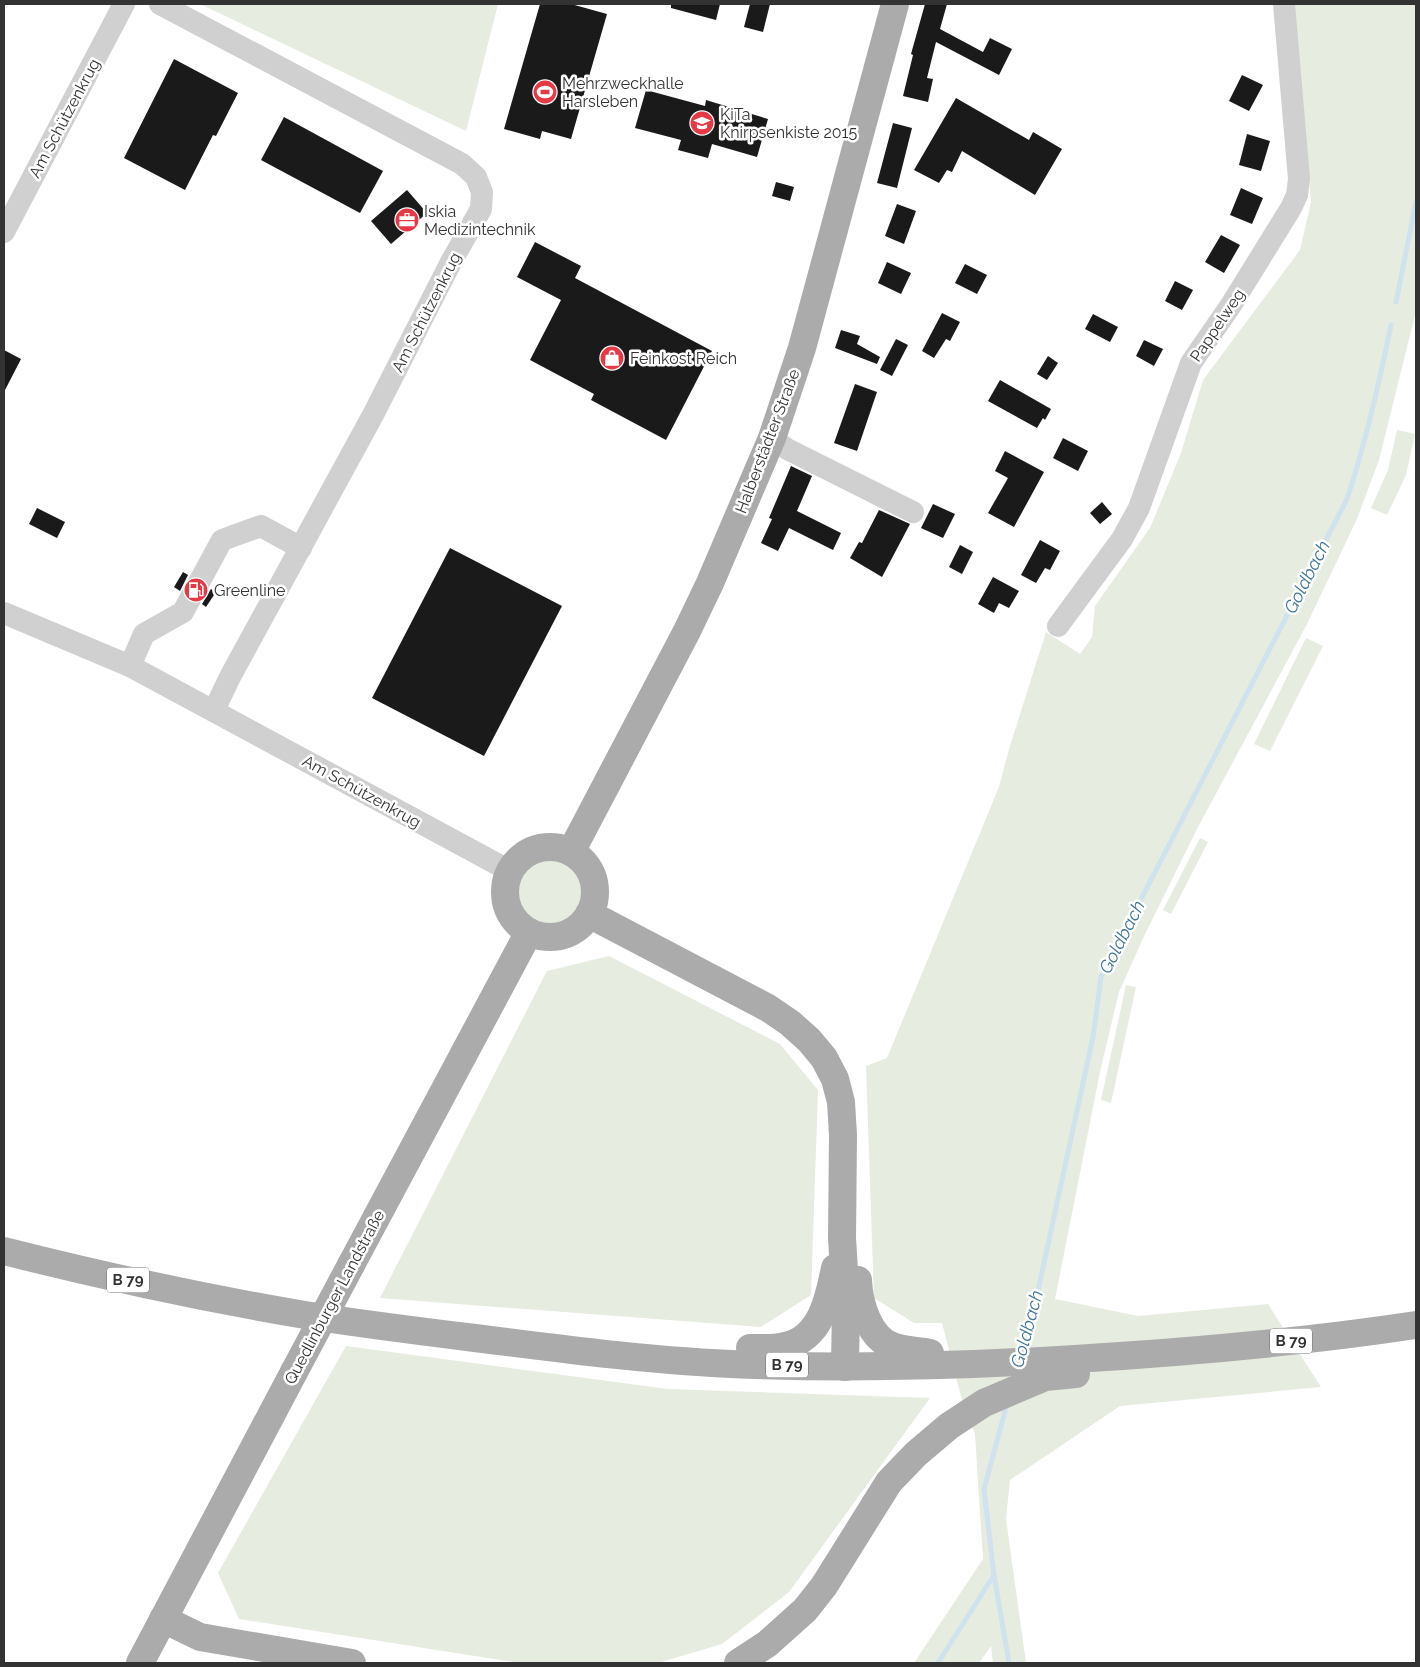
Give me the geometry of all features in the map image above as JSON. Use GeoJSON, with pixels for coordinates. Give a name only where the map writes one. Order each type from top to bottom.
{"type":"FeatureCollection","features":[{"type":"Feature","properties":{"kind":"main road","name":"Halberstädter Straße"},"geometry":{"type":"LineString","coordinates":[[571,852],[655,695],[703,599],[772,438],[802,348],[895,4]]}},
{"type":"Feature","properties":{"kind":"main road"},"geometry":{"type":"LineString","coordinates":[[554,847],[571,852],[586,866],[594,884],[595,894],[589,914],[576,929],[563,935],[548,937],[529,932],[513,919],[508,910],[505,890],[510,871],[516,861],[536,849],[554,847]]}},
{"type":"Feature","properties":{"kind":"main road"},"geometry":{"type":"LineString","coordinates":[[589,914],[768,1008],[790,1023],[809,1040],[824,1058],[835,1079],[841,1102],[843,1135],[842,1238],[846,1303],[845,1367]]}},
{"type":"Feature","properties":{"kind":"main road","name":"Quedlinburger Landstraße"},"geometry":{"type":"LineString","coordinates":[[140,1663],[529,932]]}},
{"type":"Feature","properties":{"kind":"main road"},"geometry":{"type":"LineString","coordinates":[[730,1364],[746,1348],[787,1346],[805,1337],[814,1327],[822,1316],[828,1302],[842,1238]]}},
{"type":"Feature","properties":{"kind":"main road"},"geometry":{"type":"LineString","coordinates":[[842,1238],[857,1258],[859,1294],[862,1309],[870,1325],[881,1339],[894,1347],[929,1352],[947,1366]]}},
{"type":"Feature","properties":{"kind":"main road","name":"B 79"},"geometry":{"type":"LineString","coordinates":[[4,1251],[129,1281],[305,1315],[574,1351],[635,1358],[730,1364],[845,1367],[983,1364],[1045,1369],[1165,1366],[1185,1352],[1295,1341],[1416,1325]]}},
{"type":"Feature","properties":{"kind":"main road"},"geometry":{"type":"LineString","coordinates":[[738,1663],[767,1644],[805,1610],[824,1586],[889,1482],[902,1467],[949,1426],[984,1403],[1045,1369]]}},
{"type":"Feature","properties":{"kind":"main road"},"geometry":{"type":"LineString","coordinates":[[163,1619],[200,1637],[352,1663]]}},
{"type":"Feature","properties":{"kind":"main road"},"geometry":{"type":"LineString","coordinates":[[151,1663],[175,1646],[200,1637]]}},
{"type":"Feature","properties":{"kind":"street","name":"Am Schützenkrug"},"geometry":{"type":"LineString","coordinates":[[4,232],[124,4]]}},
{"type":"Feature","properties":{"kind":"street","name":"Am Schützenkrug"},"geometry":{"type":"LineString","coordinates":[[160,4],[462,164],[476,178],[482,192],[481,209],[374,413],[214,710]]}},
{"type":"Feature","properties":{"kind":"street","name":"Pappelweg"},"geometry":{"type":"LineString","coordinates":[[1058,626],[1122,539],[1139,508],[1191,363],[1231,305],[1291,208],[1296,195],[1299,179],[1284,4]]}},
{"type":"Feature","properties":{"kind":"street"},"geometry":{"type":"LineString","coordinates":[[772,438],[787,448],[913,512]]}},
{"type":"Feature","properties":{"kind":"street"},"geometry":{"type":"LineString","coordinates":[[130,666],[144,634],[183,612],[222,540],[261,526],[300,548]]}},
{"type":"Feature","properties":{"kind":"street","name":"Am Schützenkrug"},"geometry":{"type":"LineString","coordinates":[[4,613],[20,622],[130,666],[510,871]]}},
{"type":"Feature","properties":{"kind":"shaded area"},"geometry":{"type":"Polygon","coordinates":[[[200,4],[498,4],[466,131],[200,4]]]}},
{"type":"Feature","properties":{"kind":"shaded area"},"geometry":{"type":"Polygon","coordinates":[[[1294,4],[1416,4],[1416,311],[1379,460],[1357,519],[1307,624],[1197,829],[1145,934],[1119,992],[1100,1072],[1055,1299],[1138,1316],[1268,1304],[1321,1387],[1120,1406],[1010,1480],[1006,1519],[1026,1663],[993,1663],[991,1646],[979,1663],[914,1663],[983,1559],[975,1434],[962,1400],[942,1323],[914,1323],[874,1298],[866,1066],[887,1058],[999,787],[1046,632],[1080,654],[1092,637],[1095,606],[1150,528],[1181,453],[1203,380],[1300,250],[1311,202],[1294,4]]]}},
{"type":"Feature","properties":{"kind":"shaded area"},"geometry":{"type":"Polygon","coordinates":[[[1397,430],[1415,434],[1406,475],[1387,515],[1371,508],[1388,470],[1397,430]]]}},
{"type":"Feature","properties":{"kind":"shaded area"},"geometry":{"type":"Polygon","coordinates":[[[1306,638],[1323,646],[1270,751],[1254,744],[1306,638]]]}},
{"type":"Feature","properties":{"kind":"shaded area"},"geometry":{"type":"Polygon","coordinates":[[[1200,838],[1208,842],[1171,914],[1163,910],[1200,838]]]}},
{"type":"Feature","properties":{"kind":"shaded area"},"geometry":{"type":"Polygon","coordinates":[[[549,857],[562,860],[574,867],[581,879],[584,892],[581,905],[574,917],[562,924],[549,927],[536,924],[524,917],[517,905],[514,892],[517,879],[524,867],[536,860],[549,857]]]}},
{"type":"Feature","properties":{"kind":"shaded area"},"geometry":{"type":"Polygon","coordinates":[[[609,956],[780,1044],[818,1090],[811,1295],[761,1327],[380,1298],[547,971],[609,956]]]}},
{"type":"Feature","properties":{"kind":"shaded area"},"geometry":{"type":"Polygon","coordinates":[[[1126,985],[1136,987],[1111,1103],[1101,1100],[1126,985]]]}},
{"type":"Feature","properties":{"kind":"shaded area"},"geometry":{"type":"Polygon","coordinates":[[[346,1346],[668,1389],[930,1398],[789,1592],[722,1644],[658,1663],[520,1663],[239,1619],[218,1573],[346,1346]]]}},
{"type":"Feature","properties":{"kind":"building"},"geometry":{"type":"Polygon","coordinates":[[[540,4],[571,4],[607,14],[571,139],[542,131],[540,139],[504,129],[540,4]]]}},
{"type":"Feature","properties":{"kind":"building"},"geometry":{"type":"Polygon","coordinates":[[[671,4],[720,4],[716,20],[671,8],[671,4]]]}},
{"type":"Feature","properties":{"kind":"building"},"geometry":{"type":"Polygon","coordinates":[[[750,4],[770,4],[763,32],[744,27],[750,4]]]}},
{"type":"Feature","properties":{"kind":"building"},"geometry":{"type":"Polygon","coordinates":[[[925,4],[947,4],[940,29],[983,52],[990,38],[1012,49],[999,75],[936,42],[927,78],[933,79],[928,102],[903,96],[913,55],[911,54],[925,4]]]}},
{"type":"Feature","properties":{"kind":"building"},"geometry":{"type":"Polygon","coordinates":[[[174,59],[238,93],[216,136],[213,135],[185,190],[124,158],[174,59]]]}},
{"type":"Feature","properties":{"kind":"building"},"geometry":{"type":"Polygon","coordinates":[[[1242,75],[1263,85],[1249,111],[1229,101],[1242,75]]]}},
{"type":"Feature","properties":{"kind":"building","name":"KiTa Knirpsenkiste 2015"},"geometry":{"type":"Polygon","coordinates":[[[646,90],[705,106],[706,100],[768,119],[757,157],[712,144],[708,158],[678,150],[681,140],[635,128],[646,90]]]}},
{"type":"Feature","properties":{"kind":"building"},"geometry":{"type":"Polygon","coordinates":[[[956,98],[1029,140],[1033,132],[1062,149],[1035,195],[962,151],[952,172],[947,170],[939,183],[914,170],[956,98]]]}},
{"type":"Feature","properties":{"kind":"building"},"geometry":{"type":"Polygon","coordinates":[[[284,117],[383,171],[360,213],[261,160],[284,117]]]}},
{"type":"Feature","properties":{"kind":"building"},"geometry":{"type":"Polygon","coordinates":[[[893,123],[912,128],[897,188],[877,183],[893,123]]]}},
{"type":"Feature","properties":{"kind":"building"},"geometry":{"type":"Polygon","coordinates":[[[1247,134],[1270,141],[1261,171],[1239,165],[1247,134]]]}},
{"type":"Feature","properties":{"kind":"building"},"geometry":{"type":"Polygon","coordinates":[[[776,182],[794,187],[790,201],[772,196],[776,182]]]}},
{"type":"Feature","properties":{"kind":"building"},"geometry":{"type":"Polygon","coordinates":[[[1241,188],[1263,198],[1252,224],[1230,215],[1241,188]]]}},
{"type":"Feature","properties":{"kind":"building"},"geometry":{"type":"Polygon","coordinates":[[[407,190],[427,213],[391,244],[371,221],[407,190]]]}},
{"type":"Feature","properties":{"kind":"building"},"geometry":{"type":"Polygon","coordinates":[[[897,204],[916,211],[904,244],[885,236],[897,204]]]}},
{"type":"Feature","properties":{"kind":"building"},"geometry":{"type":"Polygon","coordinates":[[[1221,235],[1240,245],[1224,273],[1205,262],[1221,235]]]}},
{"type":"Feature","properties":{"kind":"building"},"geometry":{"type":"Polygon","coordinates":[[[535,242],[581,266],[575,278],[712,351],[666,440],[591,400],[594,394],[530,360],[561,300],[517,277],[535,242]]]}},
{"type":"Feature","properties":{"kind":"building"},"geometry":{"type":"Polygon","coordinates":[[[887,262],[911,273],[901,294],[878,283],[887,262]]]}},
{"type":"Feature","properties":{"kind":"building"},"geometry":{"type":"Polygon","coordinates":[[[965,264],[987,275],[977,294],[955,283],[965,264]]]}},
{"type":"Feature","properties":{"kind":"building"},"geometry":{"type":"Polygon","coordinates":[[[1175,281],[1193,290],[1182,310],[1165,301],[1175,281]]]}},
{"type":"Feature","properties":{"kind":"building"},"geometry":{"type":"Polygon","coordinates":[[[942,313],[960,322],[950,341],[946,339],[934,358],[922,351],[942,313]]]}},
{"type":"Feature","properties":{"kind":"building"},"geometry":{"type":"Polygon","coordinates":[[[1093,314],[1118,327],[1110,342],[1085,329],[1093,314]]]}},
{"type":"Feature","properties":{"kind":"building"},"geometry":{"type":"Polygon","coordinates":[[[841,330],[860,336],[857,344],[880,357],[877,364],[835,348],[841,330]]]}},
{"type":"Feature","properties":{"kind":"building"},"geometry":{"type":"Polygon","coordinates":[[[896,339],[908,345],[892,376],[880,370],[896,339]]]}},
{"type":"Feature","properties":{"kind":"building"},"geometry":{"type":"Polygon","coordinates":[[[1144,340],[1163,349],[1154,366],[1136,356],[1144,340]]]}},
{"type":"Feature","properties":{"kind":"building"},"geometry":{"type":"Polygon","coordinates":[[[4,350],[21,359],[4,392],[4,350]]]}},
{"type":"Feature","properties":{"kind":"building"},"geometry":{"type":"Polygon","coordinates":[[[1048,356],[1058,363],[1047,380],[1037,374],[1048,356]]]}},
{"type":"Feature","properties":{"kind":"building"},"geometry":{"type":"Polygon","coordinates":[[[1000,380],[1051,409],[1045,420],[1043,418],[1037,428],[988,401],[1000,380]]]}},
{"type":"Feature","properties":{"kind":"building"},"geometry":{"type":"Polygon","coordinates":[[[855,384],[877,392],[857,451],[834,443],[855,384]]]}},
{"type":"Feature","properties":{"kind":"building"},"geometry":{"type":"Polygon","coordinates":[[[1063,438],[1088,451],[1078,471],[1053,458],[1063,438]]]}},
{"type":"Feature","properties":{"kind":"building"},"geometry":{"type":"Polygon","coordinates":[[[1005,451],[1044,472],[1014,527],[988,513],[1008,478],[995,471],[1005,451]]]}},
{"type":"Feature","properties":{"kind":"building"},"geometry":{"type":"Polygon","coordinates":[[[791,466],[812,476],[797,511],[841,533],[833,550],[789,528],[778,551],[761,543],[772,519],[769,518],[791,466]]]}},
{"type":"Feature","properties":{"kind":"building"},"geometry":{"type":"Polygon","coordinates":[[[1102,502],[1112,514],[1100,524],[1090,513],[1102,502]]]}},
{"type":"Feature","properties":{"kind":"building"},"geometry":{"type":"Polygon","coordinates":[[[933,504],[955,514],[943,538],[921,528],[933,504]]]}},
{"type":"Feature","properties":{"kind":"building"},"geometry":{"type":"Polygon","coordinates":[[[37,508],[65,522],[57,538],[29,524],[37,508]]]}},
{"type":"Feature","properties":{"kind":"building"},"geometry":{"type":"Polygon","coordinates":[[[879,510],[910,524],[882,577],[850,558],[859,542],[862,543],[879,510]]]}},
{"type":"Feature","properties":{"kind":"building"},"geometry":{"type":"Polygon","coordinates":[[[1040,540],[1060,551],[1050,570],[1045,568],[1036,583],[1021,575],[1040,540]]]}},
{"type":"Feature","properties":{"kind":"building"},"geometry":{"type":"Polygon","coordinates":[[[960,545],[973,552],[962,574],[949,567],[960,545]]]}},
{"type":"Feature","properties":{"kind":"building"},"geometry":{"type":"Polygon","coordinates":[[[450,548],[562,606],[484,756],[372,698],[450,548]]]}},
{"type":"Feature","properties":{"kind":"building"},"geometry":{"type":"Polygon","coordinates":[[[183,572],[188,575],[180,591],[174,587],[183,572]]]}},
{"type":"Feature","properties":{"kind":"building"},"geometry":{"type":"Polygon","coordinates":[[[993,577],[1019,591],[1009,608],[999,603],[994,613],[978,604],[993,577]]]}},
{"type":"Feature","properties":{"kind":"building"},"geometry":{"type":"Polygon","coordinates":[[[211,589],[216,592],[206,607],[202,604],[211,589]]]}},
{"type":"Feature","properties":{"kind":"waterway","name":"Goldbach"},"geometry":{"type":"LineString","coordinates":[[1396,302],[1416,202]]}},
{"type":"Feature","properties":{"kind":"waterway","name":"Goldbach"},"geometry":{"type":"LineString","coordinates":[[1022,1353],[1034,1309],[1093,1037],[1101,977],[1347,499],[1372,413],[1391,325]]}},
{"type":"Feature","properties":{"kind":"waterway","name":"Goldbach"},"geometry":{"type":"LineString","coordinates":[[938,1663],[994,1575],[984,1489],[1007,1404]]}},
{"type":"Feature","properties":{"kind":"waterway"},"geometry":{"type":"LineString","coordinates":[[994,1575],[1009,1663]]}},
{"type":"Feature","properties":{"kind":"place","name":"Mehrzweckhalle Harsleben"},"geometry":{"type":"Point","coordinates":[545,92]}},
{"type":"Feature","properties":{"kind":"place","name":"KiTa Knirpsenkiste 2015"},"geometry":{"type":"Point","coordinates":[702,123]}},
{"type":"Feature","properties":{"kind":"place","name":"Iskia Medizintechnik"},"geometry":{"type":"Point","coordinates":[407,220]}},
{"type":"Feature","properties":{"kind":"place","name":"Feinkost Reich"},"geometry":{"type":"Point","coordinates":[612,358]}},
{"type":"Feature","properties":{"kind":"place","name":"Greenline"},"geometry":{"type":"Point","coordinates":[196,590]}}]}
